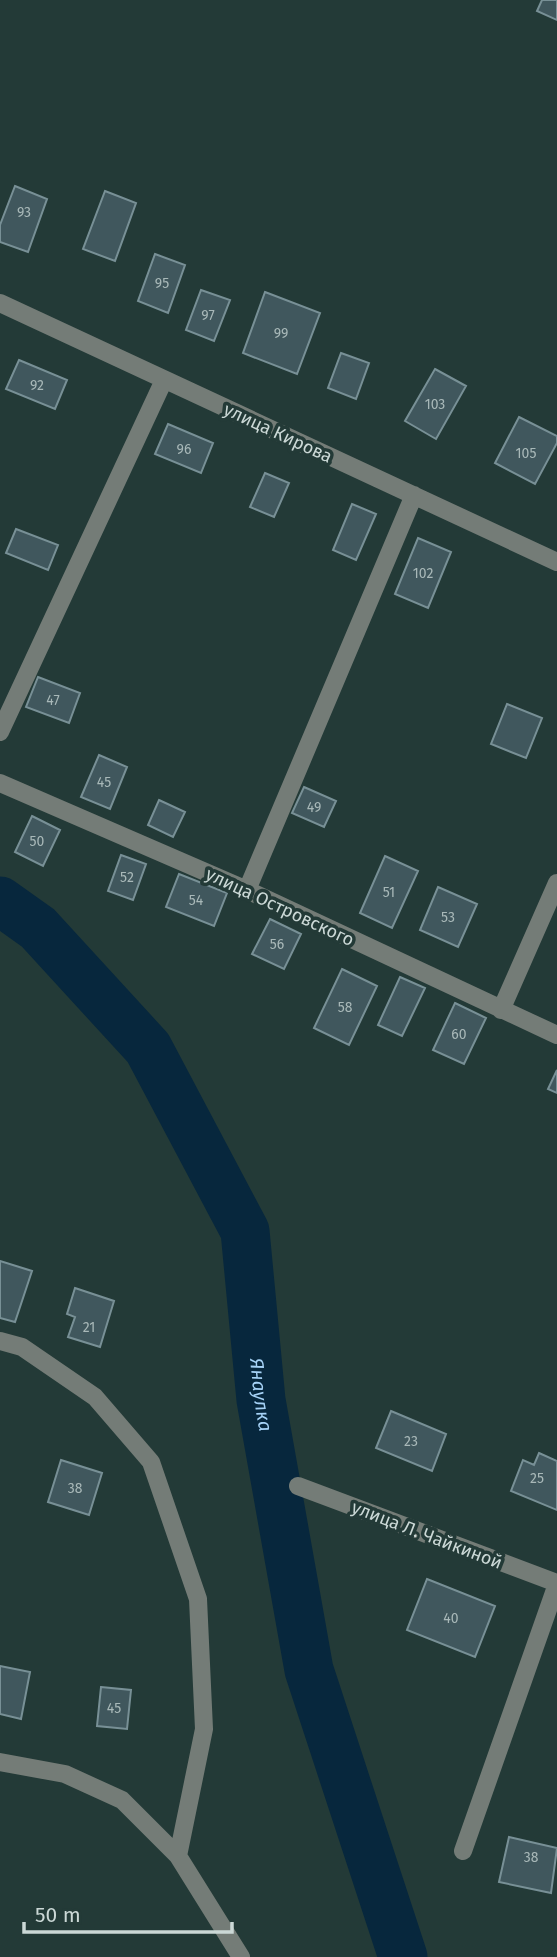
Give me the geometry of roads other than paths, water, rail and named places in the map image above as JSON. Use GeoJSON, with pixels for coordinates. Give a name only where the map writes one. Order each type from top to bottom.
{"type":"FeatureCollection","features":[{"type":"Feature","properties":{"kind":"street","name":"улица Кирова"},"geometry":{"type":"LineString","coordinates":[[0,303],[557,562]]}},
{"type":"Feature","properties":{"kind":"street"},"geometry":{"type":"LineString","coordinates":[[0,732],[164,380]]}},
{"type":"Feature","properties":{"kind":"street"},"geometry":{"type":"LineString","coordinates":[[247,890],[414,495]]}},
{"type":"Feature","properties":{"kind":"street","name":"улица Островского"},"geometry":{"type":"LineString","coordinates":[[0,783],[247,890],[557,1035]]}},
{"type":"Feature","properties":{"kind":"street"},"geometry":{"type":"LineString","coordinates":[[502,1010],[557,883]]}},
{"type":"Feature","properties":{"kind":"street"},"geometry":{"type":"LineString","coordinates":[[0,1341],[22,1347],[95,1397],[151,1462],[156,1474],[198,1600],[204,1729],[178,1856]]}},
{"type":"Feature","properties":{"kind":"street","name":"улица Л. Чайкиной"},"geometry":{"type":"LineString","coordinates":[[298,1486],[557,1584]]}},
{"type":"Feature","properties":{"kind":"street"},"geometry":{"type":"LineString","coordinates":[[463,1851],[557,1584]]}},
{"type":"Feature","properties":{"kind":"street"},"geometry":{"type":"LineString","coordinates":[[0,1762],[65,1774],[122,1800],[178,1856],[241,1957]]}},
{"type":"Feature","properties":{"kind":"waterway","name":"Янаулка"},"geometry":{"type":"LineString","coordinates":[[0,901],[38,928],[148,1048],[245,1231],[261,1400],[309,1670],[403,1957]]}}]}
